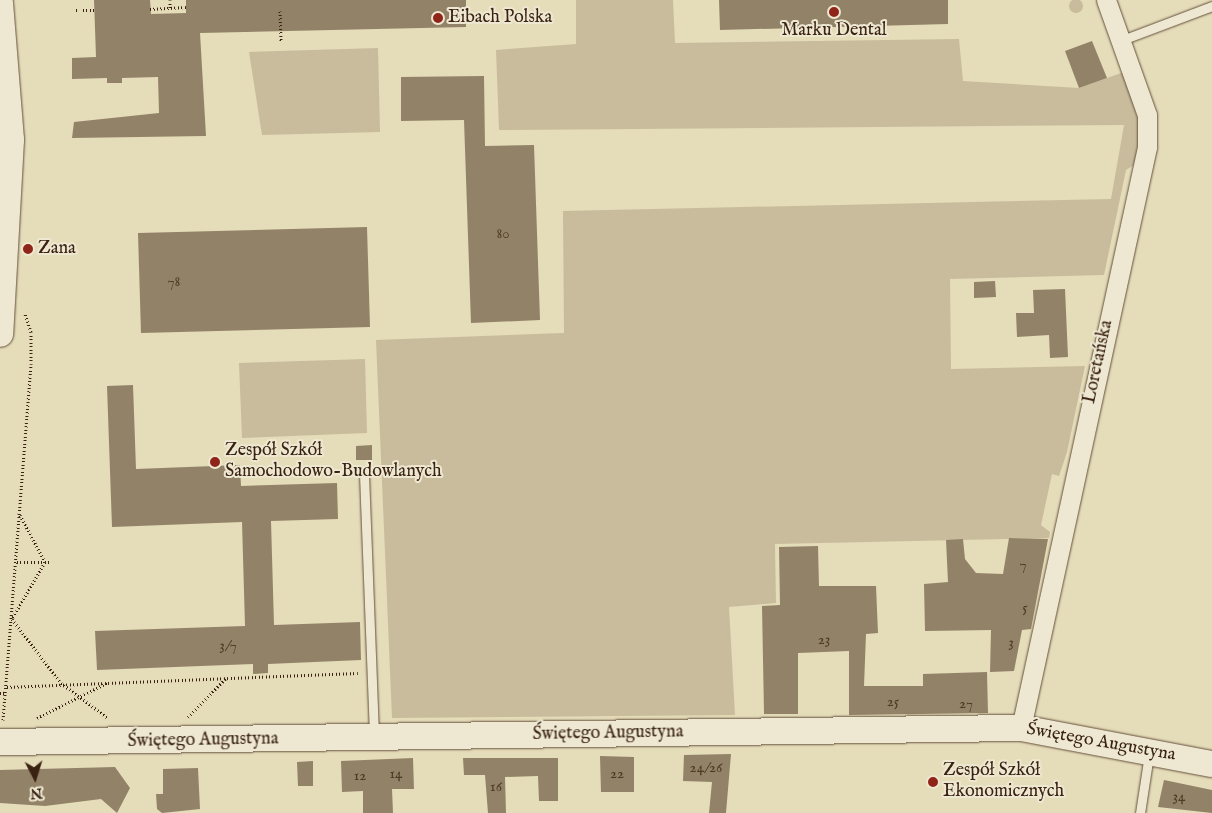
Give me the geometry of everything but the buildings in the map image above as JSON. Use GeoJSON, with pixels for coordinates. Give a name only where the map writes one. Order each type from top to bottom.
{"type":"FeatureCollection","features":[{"type":"Feature","properties":{"kind":"street","name":"Loretańska"},"geometry":{"type":"LineString","coordinates":[[1020,728],[1147,147],[1146,115],[1122,40],[1106,0]]}},
{"type":"Feature","properties":{"kind":"street"},"geometry":{"type":"LineString","coordinates":[[0,3],[5,105],[0,334]]}},
{"type":"Feature","properties":{"kind":"street","name":"Świętego Augustyna"},"geometry":{"type":"LineString","coordinates":[[4,728],[374,737],[1020,728],[1212,764]]}},
{"type":"Feature","properties":{"kind":"lane"},"geometry":{"type":"LineString","coordinates":[[1122,40],[1212,6]]}},
{"type":"Feature","properties":{"kind":"lane"},"geometry":{"type":"LineString","coordinates":[[364,474],[374,737]]}},
{"type":"Feature","properties":{"kind":"lane"},"geometry":{"type":"LineString","coordinates":[[1140,813],[1150,751]]}},
{"type":"Feature","properties":{"kind":"path"},"geometry":{"type":"LineString","coordinates":[[170,0],[170,8]]}},
{"type":"Feature","properties":{"kind":"path"},"geometry":{"type":"LineString","coordinates":[[150,9],[186,7]]}},
{"type":"Feature","properties":{"kind":"path"},"geometry":{"type":"LineString","coordinates":[[76,10],[94,10]]}},
{"type":"Feature","properties":{"kind":"path"},"geometry":{"type":"LineString","coordinates":[[280,11],[281,41]]}},
{"type":"Feature","properties":{"kind":"path"},"geometry":{"type":"LineString","coordinates":[[4,728],[32,342],[26,318]]}},
{"type":"Feature","properties":{"kind":"path"},"geometry":{"type":"LineString","coordinates":[[20,515],[45,562]]}},
{"type":"Feature","properties":{"kind":"path"},"geometry":{"type":"LineString","coordinates":[[17,562],[52,562]]}},
{"type":"Feature","properties":{"kind":"path"},"geometry":{"type":"LineString","coordinates":[[12,619],[45,562]]}},
{"type":"Feature","properties":{"kind":"path"},"geometry":{"type":"LineString","coordinates":[[12,619],[61,683],[111,722],[100,724]]}},
{"type":"Feature","properties":{"kind":"path"},"geometry":{"type":"LineString","coordinates":[[7,687],[112,680],[371,673]]}},
{"type":"Feature","properties":{"kind":"path"},"geometry":{"type":"LineString","coordinates":[[194,722],[184,722],[226,677]]}},
{"type":"Feature","properties":{"kind":"path"},"geometry":{"type":"LineString","coordinates":[[27,723],[112,680]]}},
{"type":"Feature","properties":{"kind":"path"},"geometry":{"type":"LineString","coordinates":[[0,693],[6,693]]}},
{"type":"Feature","properties":{"kind":"shaded area"},"geometry":{"type":"Polygon","coordinates":[[[1073,-1],[1079,-1],[1083,6],[1079,13],[1073,13],[1069,9],[1069,3],[1073,-1]]]}},
{"type":"Feature","properties":{"kind":"shaded area"},"geometry":{"type":"Polygon","coordinates":[[[576,0],[673,0],[675,43],[959,39],[963,81],[1079,88],[1124,72],[1141,130],[1134,165],[1126,170],[1104,275],[950,279],[951,369],[1085,366],[1067,452],[1059,476],[1052,474],[1041,525],[1050,532],[1049,538],[775,544],[776,603],[729,607],[735,715],[392,718],[376,340],[564,333],[563,211],[1111,199],[1124,125],[499,130],[496,50],[576,44],[576,0]]]}},
{"type":"Feature","properties":{"kind":"shaded area"},"geometry":{"type":"Polygon","coordinates":[[[378,48],[380,132],[262,135],[249,52],[378,48]]]}},
{"type":"Feature","properties":{"kind":"shaded area"},"geometry":{"type":"Polygon","coordinates":[[[365,359],[367,433],[242,438],[239,363],[365,359]]]}},
{"type":"Feature","properties":{"kind":"place","name":"Marku Dental"},"geometry":{"type":"Point","coordinates":[834,12]}},
{"type":"Feature","properties":{"kind":"place","name":"Eibach Polska"},"geometry":{"type":"Point","coordinates":[438,18]}},
{"type":"Feature","properties":{"kind":"place","name":"Zana"},"geometry":{"type":"Point","coordinates":[28,249]}},
{"type":"Feature","properties":{"kind":"place","name":"Zespół Szkół Samochodowo-Budowlanych"},"geometry":{"type":"Point","coordinates":[215,462]}},
{"type":"Feature","properties":{"kind":"place","name":"Zespół Szkół Ekonomicznych"},"geometry":{"type":"Point","coordinates":[933,782]}}]}
